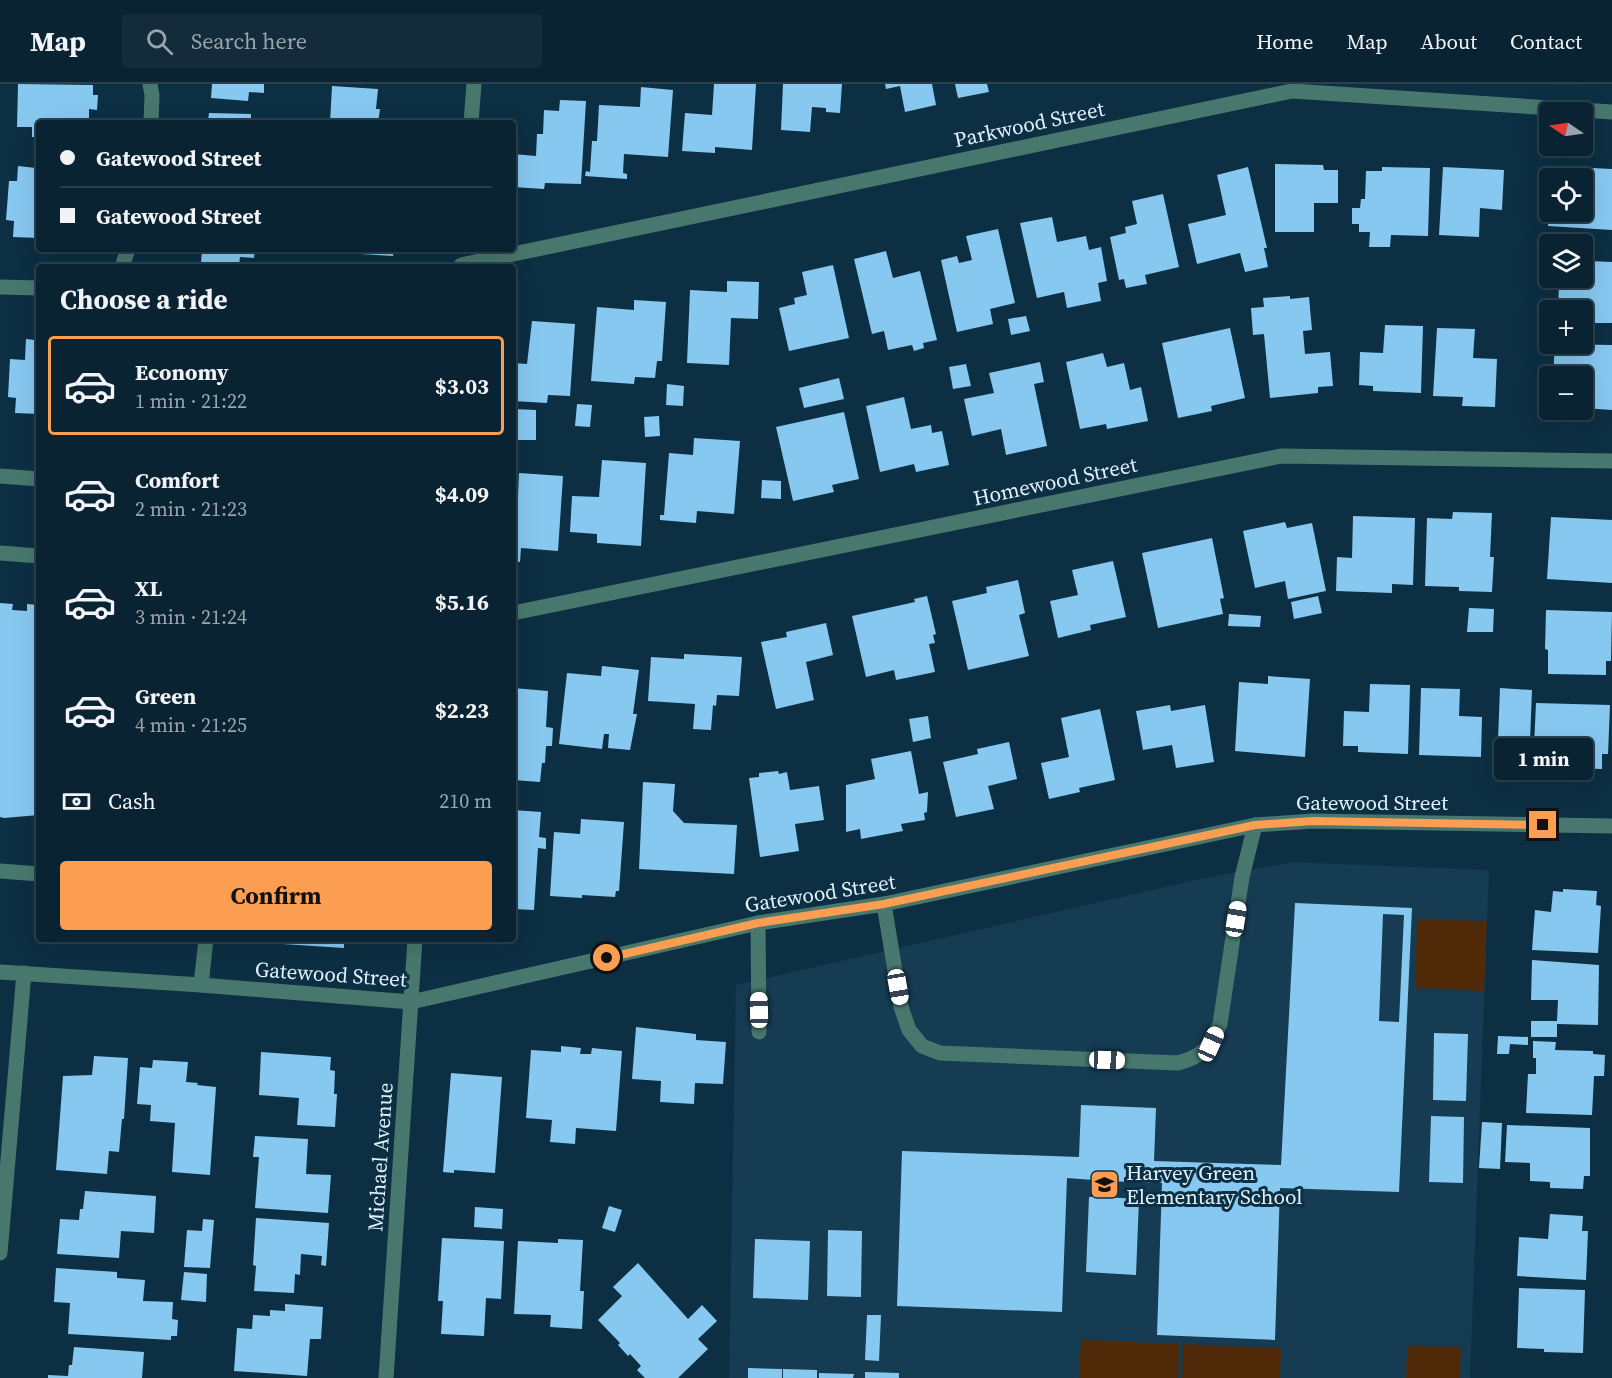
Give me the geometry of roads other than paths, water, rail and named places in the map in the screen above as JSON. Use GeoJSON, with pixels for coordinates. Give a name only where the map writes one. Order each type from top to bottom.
{"type":"FeatureCollection","features":[{"type":"Feature","properties":{"kind":"street"},"geometry":{"type":"LineString","coordinates":[[150,84],[151,120]]}},
{"type":"Feature","properties":{"kind":"street"},"geometry":{"type":"LineString","coordinates":[[471,120],[474,84]]}},
{"type":"Feature","properties":{"kind":"street","name":"Parkwood Street"},"geometry":{"type":"LineString","coordinates":[[470,264],[1292,91],[1612,111]]}},
{"type":"Feature","properties":{"kind":"street"},"geometry":{"type":"LineString","coordinates":[[0,287],[36,288]]}},
{"type":"Feature","properties":{"kind":"street","name":"Homewood Street"},"geometry":{"type":"LineString","coordinates":[[516,612],[1281,456],[1612,461]]}},
{"type":"Feature","properties":{"kind":"street"},"geometry":{"type":"LineString","coordinates":[[0,476],[36,479]]}},
{"type":"Feature","properties":{"kind":"street"},"geometry":{"type":"LineString","coordinates":[[0,553],[36,556]]}},
{"type":"Feature","properties":{"kind":"street","name":"Gatewood Street"},"geometry":{"type":"LineString","coordinates":[[0,972],[411,1002],[758,923],[884,904],[1255,825],[1313,821],[1612,826]]}},
{"type":"Feature","properties":{"kind":"street"},"geometry":{"type":"LineString","coordinates":[[884,904],[901,1008],[909,1030],[922,1046],[940,1053],[1179,1063],[1196,1058],[1211,1044],[1220,1024],[1242,877],[1255,825]]}},
{"type":"Feature","properties":{"kind":"street"},"geometry":{"type":"LineString","coordinates":[[0,872],[36,874]]}},
{"type":"Feature","properties":{"kind":"street"},"geometry":{"type":"LineString","coordinates":[[758,923],[759,1032]]}},
{"type":"Feature","properties":{"kind":"street"},"geometry":{"type":"LineString","coordinates":[[201,985],[206,942]]}},
{"type":"Feature","properties":{"kind":"street","name":"Michael Avenue"},"geometry":{"type":"LineString","coordinates":[[386,1378],[416,942]]}},
{"type":"Feature","properties":{"kind":"street"},"geometry":{"type":"LineString","coordinates":[[0,1252],[24,973]]}},
{"type":"Feature","properties":{"kind":"place","name":"Harvey Green Elementary School"},"geometry":{"type":"Point","coordinates":[1105,1184]}}]}
